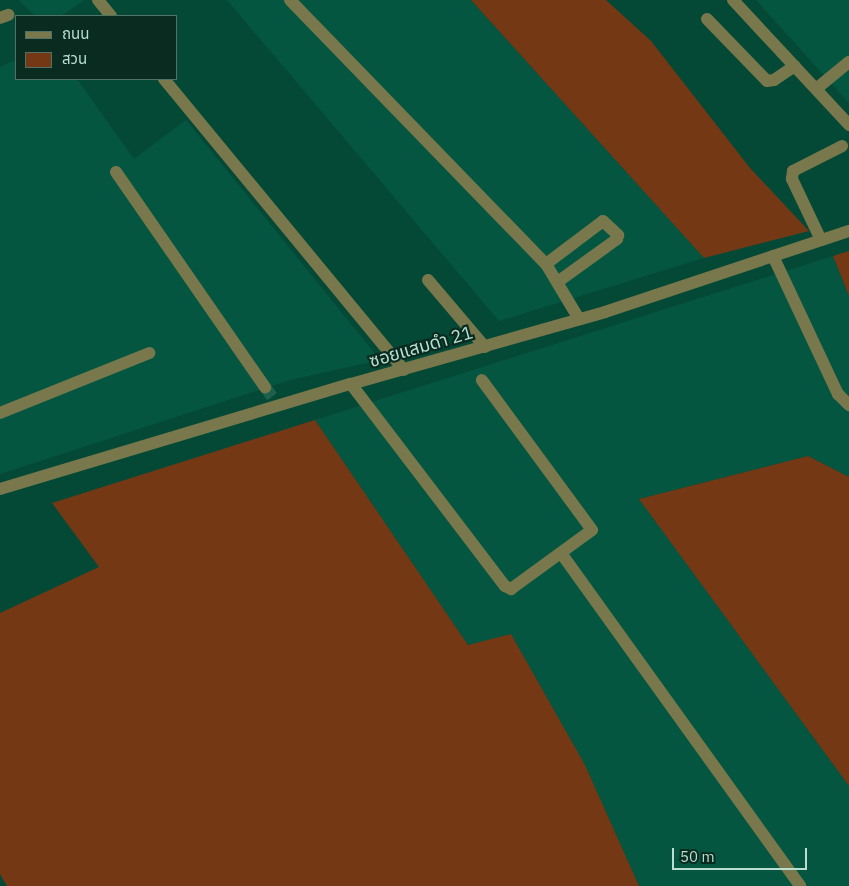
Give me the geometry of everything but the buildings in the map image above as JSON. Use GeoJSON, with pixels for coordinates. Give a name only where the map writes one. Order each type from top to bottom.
{"type":"FeatureCollection","features":[{"type":"Feature","properties":{"kind":"street"},"geometry":{"type":"LineString","coordinates":[[98,0],[110,15]]}},
{"type":"Feature","properties":{"kind":"street"},"geometry":{"type":"LineString","coordinates":[[290,0],[546,264],[559,281],[579,318]]}},
{"type":"Feature","properties":{"kind":"street"},"geometry":{"type":"LineString","coordinates":[[733,0],[849,125]]}},
{"type":"Feature","properties":{"kind":"street"},"geometry":{"type":"LineString","coordinates":[[707,19],[768,81],[774,80],[795,66]]}},
{"type":"Feature","properties":{"kind":"street"},"geometry":{"type":"LineString","coordinates":[[816,89],[849,62]]}},
{"type":"Feature","properties":{"kind":"street"},"geometry":{"type":"LineString","coordinates":[[165,80],[404,370]]}},
{"type":"Feature","properties":{"kind":"street"},"geometry":{"type":"LineString","coordinates":[[821,240],[792,179],[793,170],[842,146]]}},
{"type":"Feature","properties":{"kind":"street"},"geometry":{"type":"LineString","coordinates":[[116,172],[265,386]]}},
{"type":"Feature","properties":{"kind":"street"},"geometry":{"type":"LineString","coordinates":[[546,264],[603,221],[618,235],[617,238],[559,281]]}},
{"type":"Feature","properties":{"kind":"street","name":"ซอยแสมดำ 21"},"geometry":{"type":"LineString","coordinates":[[0,490],[276,402],[351,384],[485,347],[849,231]]}},
{"type":"Feature","properties":{"kind":"street"},"geometry":{"type":"LineString","coordinates":[[773,256],[838,394],[849,405]]}},
{"type":"Feature","properties":{"kind":"street"},"geometry":{"type":"LineString","coordinates":[[428,280],[485,347]]}},
{"type":"Feature","properties":{"kind":"street"},"geometry":{"type":"LineString","coordinates":[[0,413],[149,352]]}},
{"type":"Feature","properties":{"kind":"street"},"geometry":{"type":"LineString","coordinates":[[351,384],[506,587],[512,589],[592,529],[482,380]]}},
{"type":"Feature","properties":{"kind":"street"},"geometry":{"type":"LineString","coordinates":[[561,553],[800,886]]}},
{"type":"Feature","properties":{"kind":"shaded area"},"geometry":{"type":"Polygon","coordinates":[[[19,0],[84,0],[62,15],[34,15],[19,0]]]}},
{"type":"Feature","properties":{"kind":"shaded area"},"geometry":{"type":"Polygon","coordinates":[[[227,0],[471,0],[704,258],[499,321],[227,0]]]}},
{"type":"Feature","properties":{"kind":"shaded area"},"geometry":{"type":"Polygon","coordinates":[[[756,0],[849,0],[849,103],[756,0]]]}},
{"type":"Feature","properties":{"kind":"shaded area"},"geometry":{"type":"Polygon","coordinates":[[[15,60],[15,80],[78,80],[134,159],[186,120],[380,360],[290,380],[0,474],[0,67],[15,60]]]}},
{"type":"Feature","properties":{"kind":"shaded area"},"geometry":{"type":"Polygon","coordinates":[[[833,256],[849,296],[849,477],[808,456],[639,499],[849,786],[849,886],[639,886],[585,765],[511,634],[468,645],[315,420],[833,256]]]}},
{"type":"Feature","properties":{"kind":"green space"},"geometry":{"type":"Polygon","coordinates":[[[471,0],[606,0],[651,41],[750,168],[809,231],[704,258],[471,0]]]}},
{"type":"Feature","properties":{"kind":"green space"},"geometry":{"type":"Polygon","coordinates":[[[849,251],[849,296],[833,256],[849,251]]]}},
{"type":"Feature","properties":{"kind":"green space"},"geometry":{"type":"Polygon","coordinates":[[[315,420],[468,645],[511,634],[585,765],[639,886],[7,886],[0,874],[0,613],[99,567],[52,503],[315,420]]]}},
{"type":"Feature","properties":{"kind":"green space"},"geometry":{"type":"Polygon","coordinates":[[[808,456],[849,477],[849,786],[639,499],[808,456]]]}},
{"type":"Feature","properties":{"kind":"tunnel"},"geometry":{"type":"LineString","coordinates":[[265,387],[273,398]]}}]}
